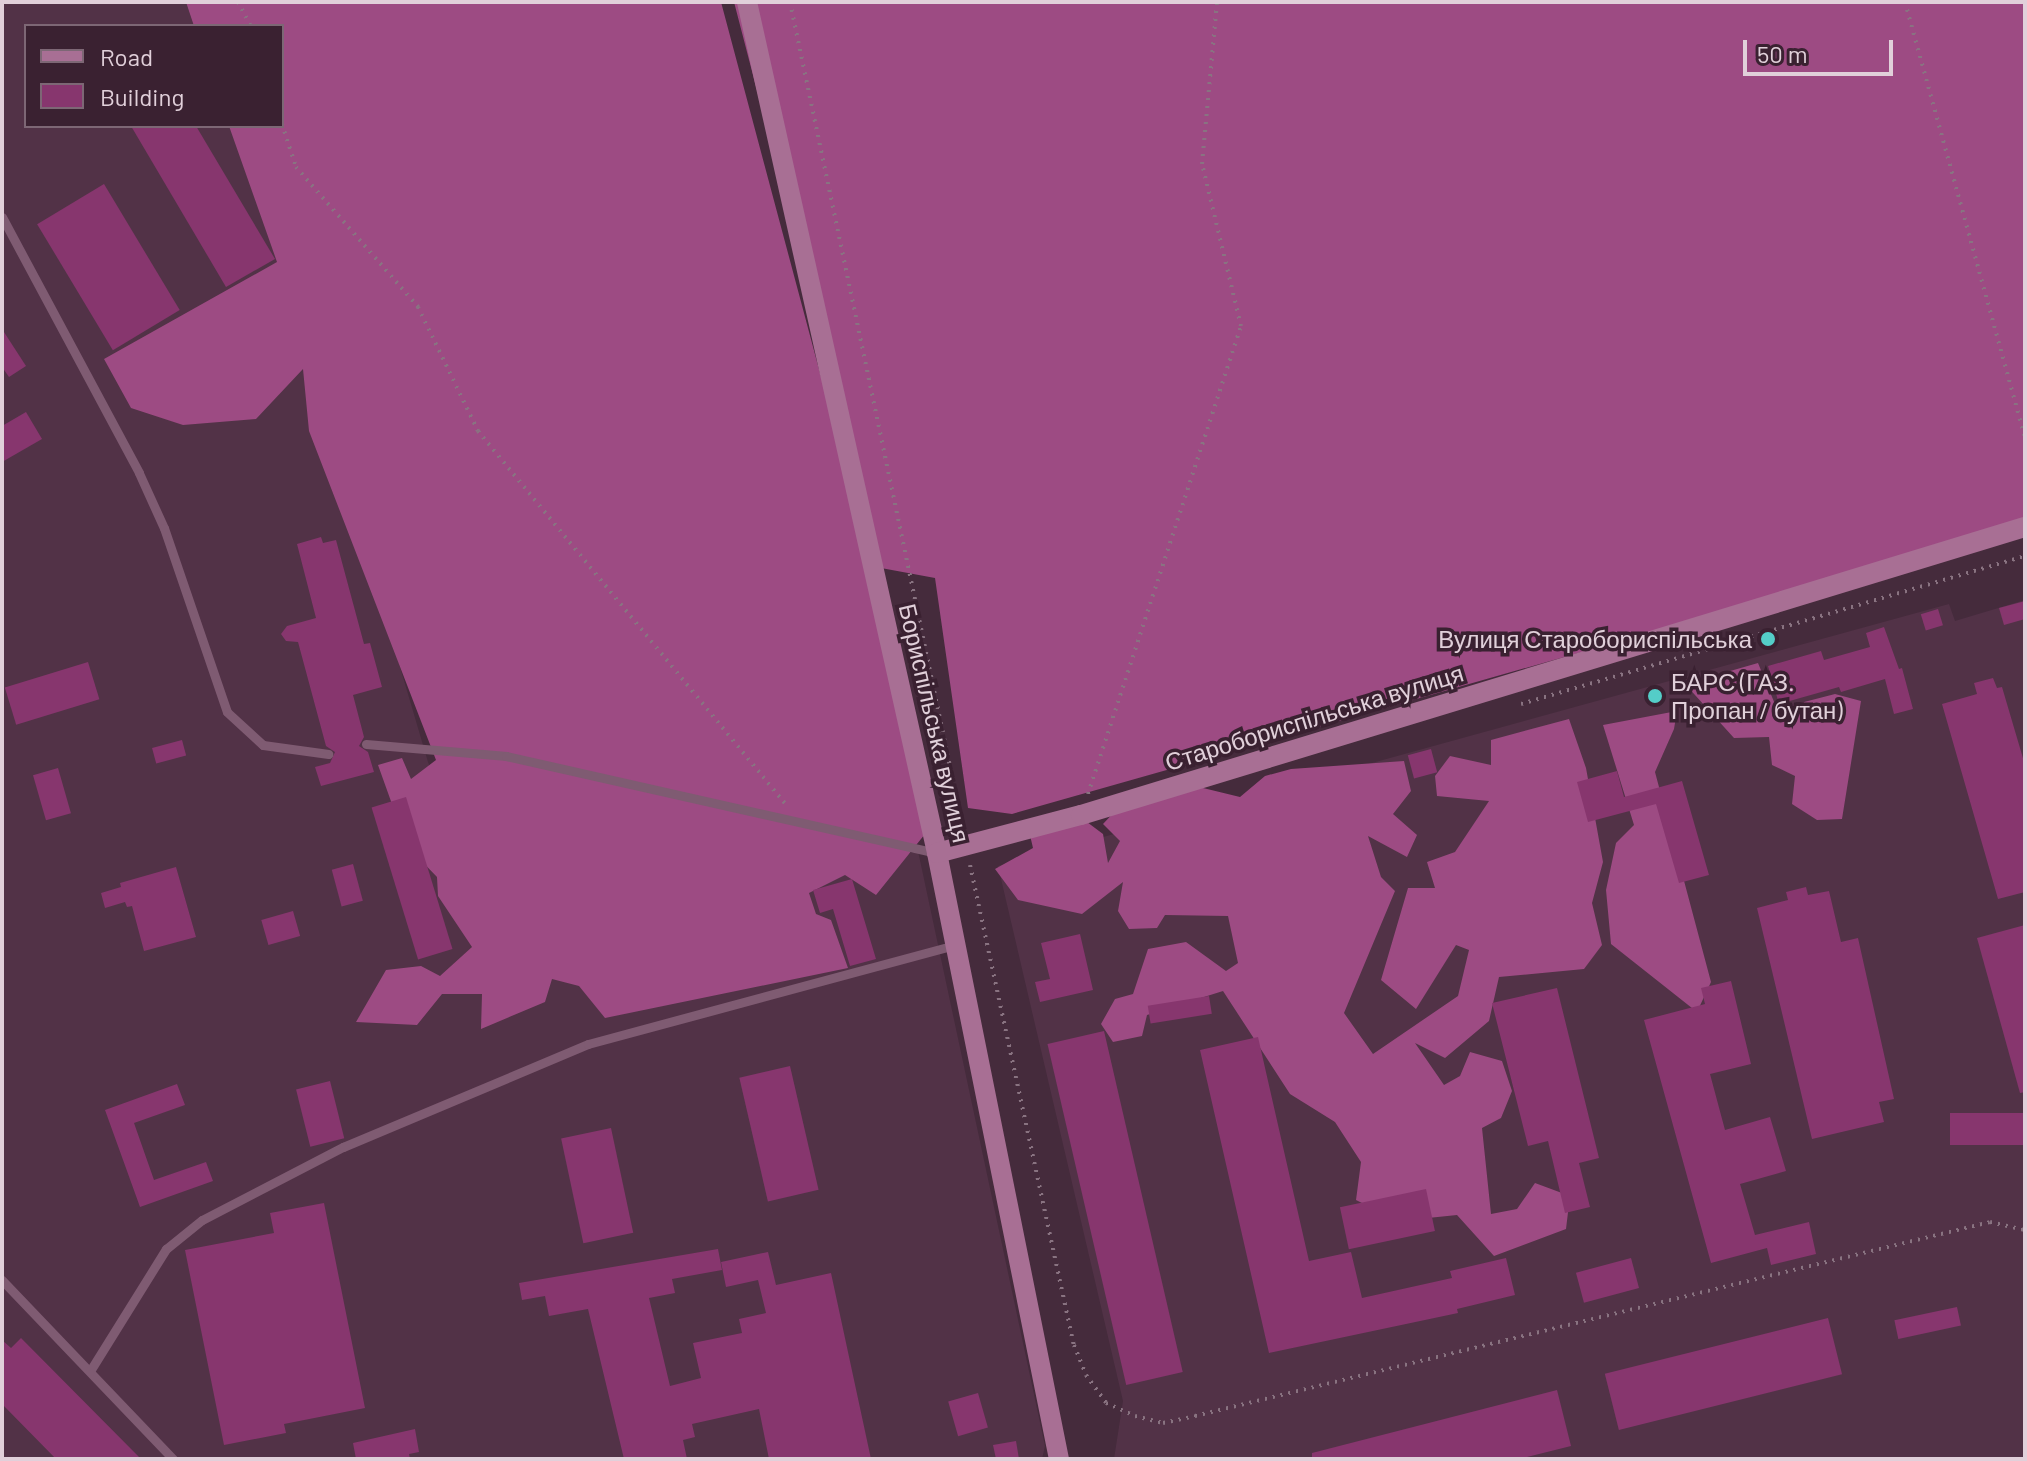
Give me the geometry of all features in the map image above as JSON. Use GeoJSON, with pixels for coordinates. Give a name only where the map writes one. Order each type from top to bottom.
{"type":"FeatureCollection","features":[{"type":"Feature","properties":{"kind":"main road","name":"Бориспільська вулиця"},"geometry":{"type":"LineString","coordinates":[[747,2],[937,853],[1059,1459]]}},
{"type":"Feature","properties":{"kind":"main road","name":"Старобориспільська вулиця"},"geometry":{"type":"LineString","coordinates":[[937,853],[1081,815],[2025,527]]}},
{"type":"Feature","properties":{"kind":"lane"},"geometry":{"type":"LineString","coordinates":[[2,217],[139,473],[164,528],[227,712],[263,745],[328,754]]}},
{"type":"Feature","properties":{"kind":"lane"},"geometry":{"type":"LineString","coordinates":[[366,744],[506,756],[937,853]]}},
{"type":"Feature","properties":{"kind":"lane"},"geometry":{"type":"LineString","coordinates":[[90,1371],[166,1249],[202,1220],[343,1147],[588,1044],[956,945]]}},
{"type":"Feature","properties":{"kind":"lane"},"geometry":{"type":"LineString","coordinates":[[2,1280],[173,1459]]}},
{"type":"Feature","properties":{"kind":"path"},"geometry":{"type":"LineString","coordinates":[[238,2],[250,24]]}},
{"type":"Feature","properties":{"kind":"path"},"geometry":{"type":"LineString","coordinates":[[790,2],[1074,1345],[1086,1375],[1106,1403],[1135,1416],[1163,1423],[1990,1222],[2025,1230]]}},
{"type":"Feature","properties":{"kind":"path"},"geometry":{"type":"LineString","coordinates":[[1081,815],[1241,326],[1202,164],[1217,2]]}},
{"type":"Feature","properties":{"kind":"path"},"geometry":{"type":"LineString","coordinates":[[1905,2],[2025,439]]}},
{"type":"Feature","properties":{"kind":"path"},"geometry":{"type":"LineString","coordinates":[[283,128],[296,167],[418,307],[478,431],[800,822]]}},
{"type":"Feature","properties":{"kind":"shaded area"},"geometry":{"type":"Polygon","coordinates":[[[2,2],[205,2],[211,24],[24,24],[24,128],[242,128],[428,762],[505,960],[918,851],[1045,1446],[1042,1459],[2,1459],[2,2]]]}},
{"type":"Feature","properties":{"kind":"shaded area"},"geometry":{"type":"Polygon","coordinates":[[[186,2],[721,2],[836,433],[925,834],[876,895],[845,875],[809,893],[816,914],[831,920],[848,968],[605,1018],[579,986],[552,979],[545,1002],[481,1029],[482,994],[442,994],[417,1025],[356,1022],[386,970],[421,966],[440,976],[472,947],[438,896],[437,877],[407,846],[378,765],[402,758],[411,779],[436,760],[309,431],[303,369],[256,419],[183,425],[131,408],[104,359],[277,262],[230,128],[284,128],[284,24],[193,24],[186,2]]]}},
{"type":"Feature","properties":{"kind":"shaded area"},"geometry":{"type":"Polygon","coordinates":[[[734,2],[2025,2],[2025,521],[1726,611],[1012,814],[968,808],[935,578],[881,568],[734,2]]]}},
{"type":"Feature","properties":{"kind":"shaded area"},"geometry":{"type":"Polygon","coordinates":[[[2025,600],[2025,1459],[1114,1459],[1123,1401],[998,866],[1949,604],[1955,621],[2025,600]]]}},
{"type":"Feature","properties":{"kind":"shaded area"},"geometry":{"type":"Polygon","coordinates":[[[1758,663],[1777,709],[1835,694],[1861,701],[1842,819],[1817,820],[1792,804],[1795,776],[1772,765],[1769,737],[1734,738],[1685,684],[1758,663]]]}},
{"type":"Feature","properties":{"kind":"shaded area"},"geometry":{"type":"Polygon","coordinates":[[[1677,711],[1674,729],[1655,772],[1711,982],[1697,1012],[1611,944],[1606,890],[1616,843],[1634,825],[1603,725],[1677,711]]]}},
{"type":"Feature","properties":{"kind":"shaded area"},"geometry":{"type":"Polygon","coordinates":[[[1569,719],[1586,768],[1603,862],[1592,903],[1602,945],[1584,969],[1499,977],[1489,1021],[1445,1058],[1415,1043],[1444,1085],[1460,1076],[1470,1052],[1502,1061],[1512,1091],[1501,1118],[1482,1128],[1491,1214],[1517,1209],[1535,1183],[1570,1196],[1566,1229],[1494,1256],[1457,1215],[1428,1218],[1378,1211],[1356,1200],[1361,1162],[1335,1122],[1290,1094],[1223,991],[1147,1015],[1142,1036],[1113,1042],[1101,1024],[1115,999],[1133,994],[1148,949],[1186,942],[1226,971],[1238,963],[1228,916],[1165,915],[1157,928],[1129,929],[1118,911],[1123,882],[1082,914],[1018,900],[995,869],[1033,848],[1029,831],[1083,819],[1103,834],[1108,863],[1120,841],[1103,824],[1118,808],[1199,787],[1240,797],[1265,776],[1291,769],[1404,761],[1411,791],[1393,814],[1417,835],[1407,857],[1368,836],[1381,877],[1395,891],[1344,1013],[1373,1054],[1458,996],[1469,950],[1456,945],[1416,1009],[1381,980],[1408,888],[1435,888],[1427,862],[1455,852],[1489,801],[1437,796],[1435,776],[1450,756],[1491,765],[1491,740],[1569,719]]]}},
{"type":"Feature","properties":{"kind":"building"},"geometry":{"type":"Polygon","coordinates":[[[132,128],[197,128],[275,259],[226,287],[132,128]]]}},
{"type":"Feature","properties":{"kind":"building"},"geometry":{"type":"Polygon","coordinates":[[[104,184],[180,310],[113,350],[37,224],[104,184]]]}},
{"type":"Feature","properties":{"kind":"building"},"geometry":{"type":"Polygon","coordinates":[[[2,329],[26,366],[9,377],[2,367],[2,329]]]}},
{"type":"Feature","properties":{"kind":"building"},"geometry":{"type":"Polygon","coordinates":[[[26,412],[42,439],[2,462],[2,426],[26,412]]]}},
{"type":"Feature","properties":{"kind":"building"},"geometry":{"type":"Polygon","coordinates":[[[321,537],[323,543],[336,540],[364,644],[370,643],[382,687],[353,695],[364,737],[359,746],[368,752],[374,772],[321,786],[315,767],[330,763],[335,752],[326,746],[298,642],[286,641],[281,634],[287,626],[316,618],[297,544],[321,537]]]}},
{"type":"Feature","properties":{"kind":"building"},"geometry":{"type":"Polygon","coordinates":[[[2025,601],[2025,619],[2004,625],[1999,608],[2025,601]]]}},
{"type":"Feature","properties":{"kind":"building"},"geometry":{"type":"Polygon","coordinates":[[[1938,609],[1943,625],[1926,631],[1921,614],[1938,609]]]}},
{"type":"Feature","properties":{"kind":"building"},"geometry":{"type":"Polygon","coordinates":[[[1884,627],[1899,669],[1902,668],[1913,709],[1894,714],[1885,679],[1841,692],[1839,687],[1779,704],[1768,666],[1821,651],[1824,660],[1870,647],[1866,633],[1884,627]]]}},
{"type":"Feature","properties":{"kind":"building"},"geometry":{"type":"Polygon","coordinates":[[[88,662],[99,699],[16,725],[5,687],[88,662]]]}},
{"type":"Feature","properties":{"kind":"building"},"geometry":{"type":"Polygon","coordinates":[[[1993,678],[1997,688],[2002,687],[2025,765],[2025,892],[1998,899],[1942,704],[1977,694],[1974,683],[1993,678]]]}},
{"type":"Feature","properties":{"kind":"building"},"geometry":{"type":"Polygon","coordinates":[[[182,740],[186,755],[156,763],[152,748],[182,740]]]}},
{"type":"Feature","properties":{"kind":"building"},"geometry":{"type":"Polygon","coordinates":[[[1431,749],[1437,772],[1414,778],[1408,755],[1431,749]]]}},
{"type":"Feature","properties":{"kind":"building"},"geometry":{"type":"Polygon","coordinates":[[[58,768],[71,813],[46,820],[33,775],[58,768]]]}},
{"type":"Feature","properties":{"kind":"building"},"geometry":{"type":"Polygon","coordinates":[[[1617,771],[1624,797],[1682,781],[1709,875],[1679,883],[1656,804],[1588,822],[1577,782],[1617,771]]]}},
{"type":"Feature","properties":{"kind":"building"},"geometry":{"type":"Polygon","coordinates":[[[406,797],[452,949],[418,960],[372,808],[406,797]]]}},
{"type":"Feature","properties":{"kind":"building"},"geometry":{"type":"Polygon","coordinates":[[[353,864],[363,901],[342,906],[332,870],[353,864]]]}},
{"type":"Feature","properties":{"kind":"building"},"geometry":{"type":"Polygon","coordinates":[[[176,867],[196,937],[144,951],[132,906],[127,907],[125,902],[105,908],[101,893],[121,887],[120,883],[176,867]]]}},
{"type":"Feature","properties":{"kind":"building"},"geometry":{"type":"Polygon","coordinates":[[[852,879],[876,959],[850,966],[833,909],[820,913],[813,890],[852,879]]]}},
{"type":"Feature","properties":{"kind":"building"},"geometry":{"type":"Polygon","coordinates":[[[1806,887],[1808,895],[1829,891],[1841,942],[1858,938],[1894,1099],[1879,1102],[1884,1122],[1812,1139],[1757,908],[1788,900],[1786,892],[1806,887]]]}},
{"type":"Feature","properties":{"kind":"building"},"geometry":{"type":"Polygon","coordinates":[[[293,911],[300,936],[268,945],[261,920],[293,911]]]}},
{"type":"Feature","properties":{"kind":"building"},"geometry":{"type":"Polygon","coordinates":[[[2025,925],[2025,1092],[2020,1093],[1977,938],[2025,925]]]}},
{"type":"Feature","properties":{"kind":"building"},"geometry":{"type":"Polygon","coordinates":[[[1080,934],[1093,990],[1040,1002],[1035,982],[1050,979],[1041,943],[1080,934]]]}},
{"type":"Feature","properties":{"kind":"building"},"geometry":{"type":"Polygon","coordinates":[[[1731,981],[1751,1064],[1710,1074],[1725,1130],[1770,1117],[1786,1171],[1740,1184],[1755,1235],[1809,1222],[1816,1254],[1771,1265],[1767,1248],[1711,1263],[1644,1020],[1705,1004],[1701,988],[1731,981]]]}},
{"type":"Feature","properties":{"kind":"building"},"geometry":{"type":"Polygon","coordinates":[[[1557,988],[1599,1158],[1579,1163],[1590,1207],[1565,1213],[1548,1141],[1528,1146],[1492,1003],[1557,988]]]}},
{"type":"Feature","properties":{"kind":"building"},"geometry":{"type":"Polygon","coordinates":[[[1209,996],[1212,1014],[1151,1023],[1148,1006],[1209,996]]]}},
{"type":"Feature","properties":{"kind":"building"},"geometry":{"type":"Polygon","coordinates":[[[1104,1031],[1183,1372],[1126,1385],[1047,1044],[1104,1031]]]}},
{"type":"Feature","properties":{"kind":"building"},"geometry":{"type":"Polygon","coordinates":[[[1258,1037],[1309,1261],[1351,1252],[1362,1298],[1452,1278],[1450,1271],[1506,1258],[1515,1295],[1457,1309],[1458,1313],[1269,1353],[1200,1050],[1258,1037]]]}},
{"type":"Feature","properties":{"kind":"building"},"geometry":{"type":"Polygon","coordinates":[[[790,1066],[819,1190],[768,1201],[739,1078],[790,1066]]]}},
{"type":"Feature","properties":{"kind":"building"},"geometry":{"type":"Polygon","coordinates":[[[330,1081],[344,1138],[310,1147],[296,1089],[330,1081]]]}},
{"type":"Feature","properties":{"kind":"building"},"geometry":{"type":"Polygon","coordinates":[[[177,1084],[185,1105],[134,1123],[154,1180],[206,1162],[213,1181],[140,1207],[105,1110],[177,1084]]]}},
{"type":"Feature","properties":{"kind":"building"},"geometry":{"type":"Polygon","coordinates":[[[1950,1113],[2025,1113],[2025,1145],[1950,1145],[1950,1113]]]}},
{"type":"Feature","properties":{"kind":"building"},"geometry":{"type":"Polygon","coordinates":[[[611,1128],[633,1233],[583,1243],[561,1139],[611,1128]]]}},
{"type":"Feature","properties":{"kind":"building"},"geometry":{"type":"Polygon","coordinates":[[[1426,1189],[1435,1231],[1349,1249],[1340,1207],[1426,1189]]]}},
{"type":"Feature","properties":{"kind":"building"},"geometry":{"type":"Polygon","coordinates":[[[324,1203],[365,1408],[284,1424],[286,1433],[224,1445],[185,1250],[274,1233],[270,1213],[324,1203]]]}},
{"type":"Feature","properties":{"kind":"building"},"geometry":{"type":"Polygon","coordinates":[[[718,1249],[722,1270],[672,1279],[675,1293],[649,1298],[670,1386],[701,1378],[693,1343],[742,1333],[739,1319],[766,1313],[758,1280],[726,1287],[721,1262],[768,1252],[776,1285],[831,1273],[871,1459],[769,1459],[759,1409],[692,1424],[695,1437],[683,1440],[687,1459],[624,1459],[588,1309],[549,1316],[545,1296],[522,1300],[519,1283],[718,1249]]]}},
{"type":"Feature","properties":{"kind":"building"},"geometry":{"type":"Polygon","coordinates":[[[1631,1258],[1639,1288],[1584,1303],[1576,1273],[1631,1258]]]}},
{"type":"Feature","properties":{"kind":"building"},"geometry":{"type":"Polygon","coordinates":[[[1957,1307],[1961,1326],[1898,1339],[1894,1320],[1957,1307]]]}},
{"type":"Feature","properties":{"kind":"building"},"geometry":{"type":"Polygon","coordinates":[[[1828,1318],[1842,1374],[1619,1430],[1605,1374],[1828,1318]]]}},
{"type":"Feature","properties":{"kind":"building"},"geometry":{"type":"Polygon","coordinates":[[[21,1338],[141,1459],[56,1459],[2,1404],[2,1340],[11,1348],[21,1338]]]}},
{"type":"Feature","properties":{"kind":"building"},"geometry":{"type":"Polygon","coordinates":[[[1557,1390],[1571,1446],[1519,1459],[1312,1459],[1312,1453],[1557,1390]]]}},
{"type":"Feature","properties":{"kind":"building"},"geometry":{"type":"Polygon","coordinates":[[[978,1393],[988,1428],[958,1436],[948,1402],[978,1393]]]}},
{"type":"Feature","properties":{"kind":"building"},"geometry":{"type":"Polygon","coordinates":[[[415,1429],[419,1452],[409,1454],[410,1459],[356,1459],[353,1443],[415,1429]]]}},
{"type":"Feature","properties":{"kind":"building"},"geometry":{"type":"Polygon","coordinates":[[[1016,1441],[1019,1459],[996,1459],[993,1445],[1016,1441]]]}},
{"type":"Feature","properties":{"kind":"place","name":"Вулиця Старобориспільська"},"geometry":{"type":"Point","coordinates":[1768,639]}},
{"type":"Feature","properties":{"kind":"place","name":"БАРС (ГАЗ. Пропан / бутан)"},"geometry":{"type":"Point","coordinates":[1655,696]}}]}
